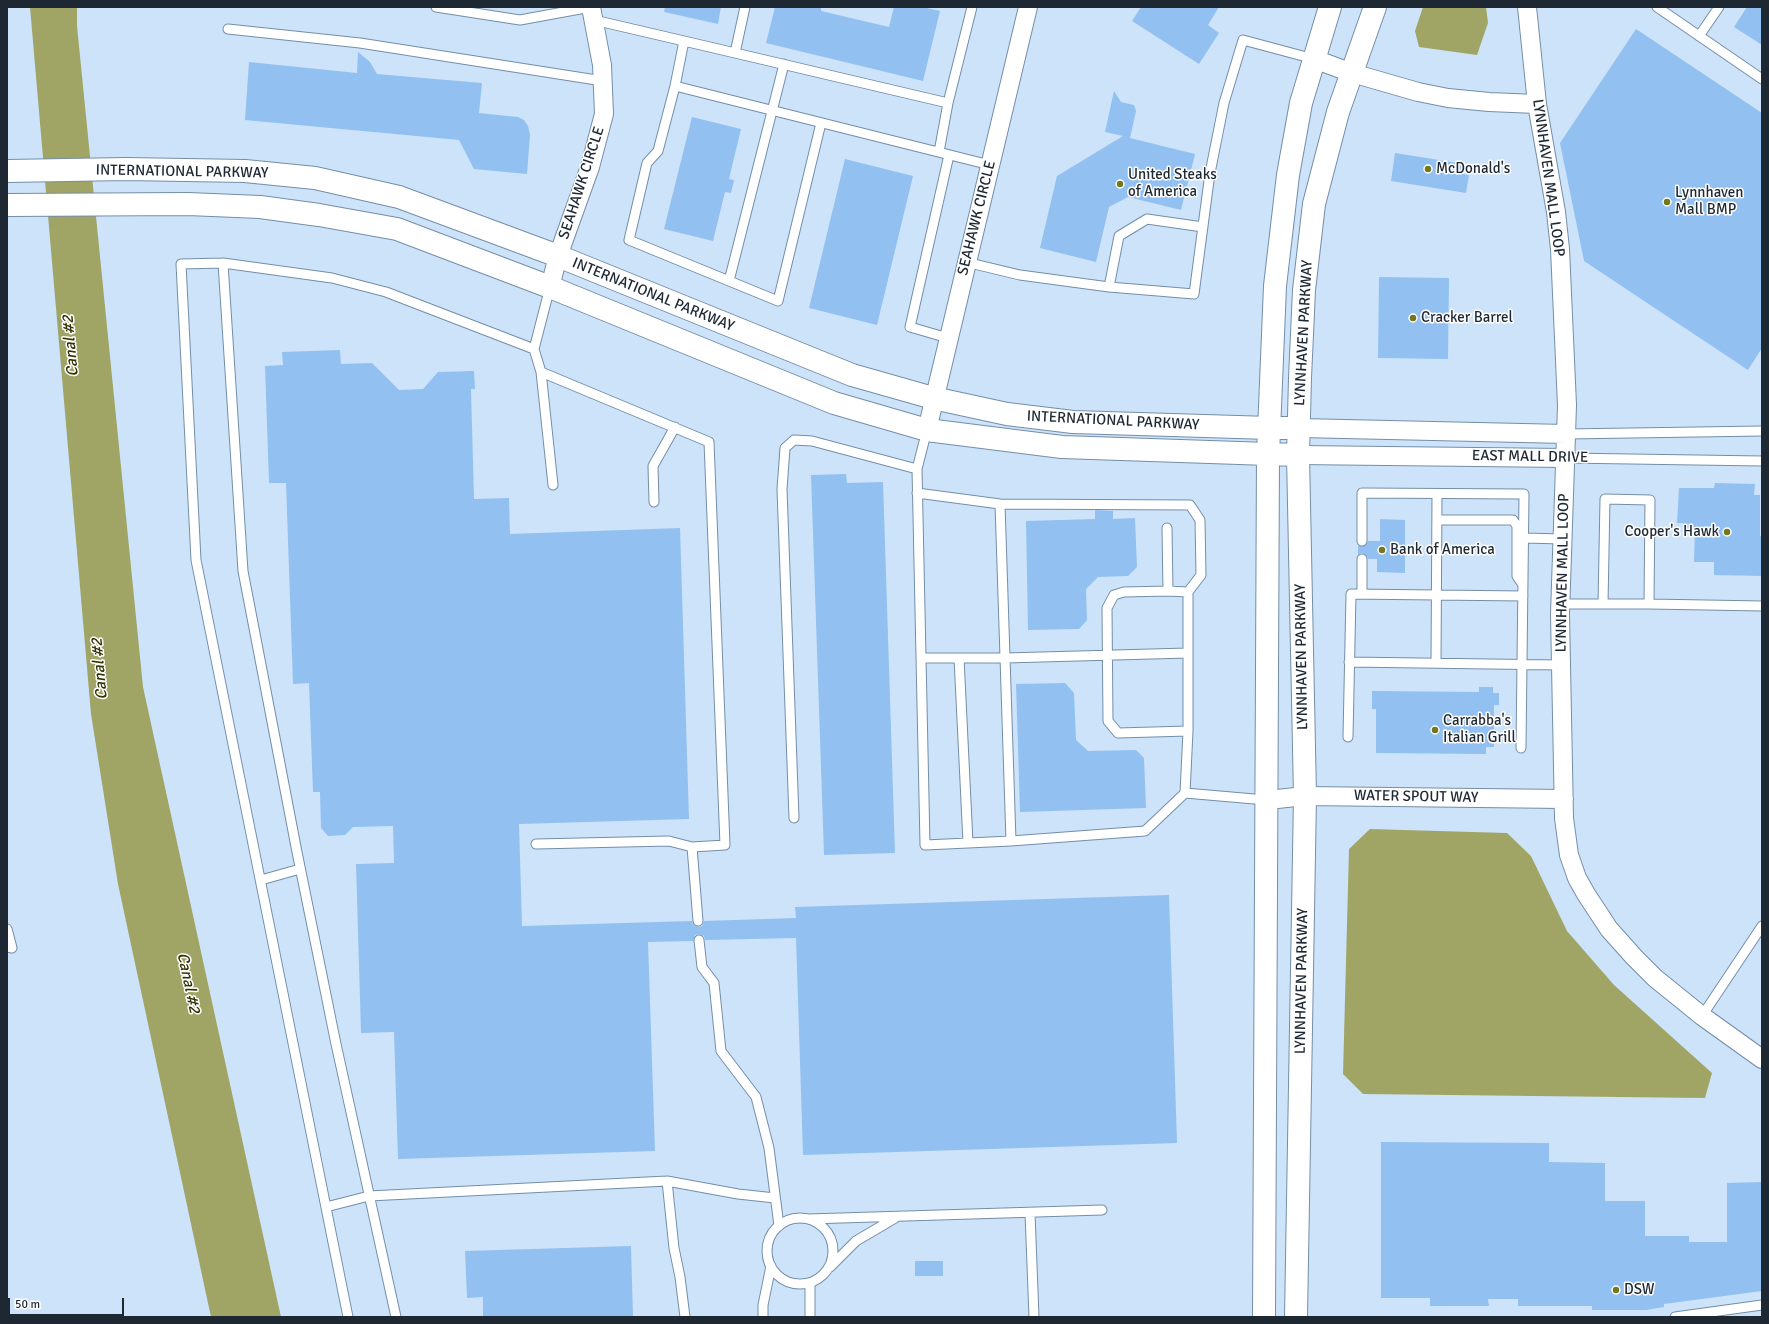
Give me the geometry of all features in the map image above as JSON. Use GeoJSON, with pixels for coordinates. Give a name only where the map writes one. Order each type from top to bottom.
{"type":"FeatureCollection","features":[{"type":"Feature","properties":{"kind":"main road","name":"LYNNHAVEN PARKWAY"},"geometry":{"type":"LineString","coordinates":[[1264,1317],[1268,800],[1268,455],[1275,286],[1288,175],[1301,102],[1330,7]]}},
{"type":"Feature","properties":{"kind":"main road","name":"LYNNHAVEN PARKWAY"},"geometry":{"type":"LineString","coordinates":[[1296,1317],[1305,796],[1298,455],[1304,290],[1314,204],[1338,112],[1375,7]]}},
{"type":"Feature","properties":{"kind":"main road","name":"INTERNATIONAL PARKWAY"},"geometry":{"type":"LineString","coordinates":[[10,171],[126,169],[245,171],[322,180],[399,197],[558,256],[852,375],[933,398],[1007,414],[1073,422],[1300,428]]}},
{"type":"Feature","properties":{"kind":"main road","name":"INTERNATIONAL PARKWAY"},"geometry":{"type":"LineString","coordinates":[[10,205],[129,204],[260,207],[319,215],[397,229],[550,287],[834,403],[926,430],[1062,447],[1298,455]]}},
{"type":"Feature","properties":{"kind":"street","name":"SEAHAWK CIRCLE"},"geometry":{"type":"LineString","coordinates":[[926,430],[1028,7]]}},
{"type":"Feature","properties":{"kind":"street","name":"LYNNHAVEN MALL LOOP"},"geometry":{"type":"LineString","coordinates":[[1527,7],[1537,104],[1556,212],[1560,249],[1567,404],[1561,604],[1561,665],[1564,799],[1566,837],[1569,855],[1577,878],[1586,894],[1609,929],[1634,957],[1655,978],[1702,1016],[1762,1059]]}},
{"type":"Feature","properties":{"kind":"street","name":"SEAHAWK CIRCLE"},"geometry":{"type":"LineString","coordinates":[[550,287],[558,256],[592,159],[604,114],[602,66],[592,12]]}},
{"type":"Feature","properties":{"kind":"street"},"geometry":{"type":"LineString","coordinates":[[1314,59],[1352,73],[1418,92],[1448,98],[1489,102],[1537,104]]}},
{"type":"Feature","properties":{"kind":"street","name":"EAST MALL DRIVE"},"geometry":{"type":"LineString","coordinates":[[1300,428],[1566,434]]}},
{"type":"Feature","properties":{"kind":"street","name":"EAST MALL DRIVE"},"geometry":{"type":"LineString","coordinates":[[1298,455],[1566,458]]}},
{"type":"Feature","properties":{"kind":"street","name":"WATER SPOUT WAY"},"geometry":{"type":"LineString","coordinates":[[1268,800],[1305,796],[1564,799]]}},
{"type":"Feature","properties":{"kind":"lane"},"geometry":{"type":"LineString","coordinates":[[436,7],[520,20],[592,12],[684,41],[948,103]]}},
{"type":"Feature","properties":{"kind":"lane"},"geometry":{"type":"LineString","coordinates":[[735,53],[745,7]]}},
{"type":"Feature","properties":{"kind":"lane"},"geometry":{"type":"LineString","coordinates":[[939,152],[948,103],[972,7]]}},
{"type":"Feature","properties":{"kind":"lane"},"geometry":{"type":"LineString","coordinates":[[1656,7],[1762,79]]}},
{"type":"Feature","properties":{"kind":"lane"},"geometry":{"type":"LineString","coordinates":[[1699,36],[1719,7]]}},
{"type":"Feature","properties":{"kind":"lane"},"geometry":{"type":"LineString","coordinates":[[228,29],[360,43],[603,81]]}},
{"type":"Feature","properties":{"kind":"lane"},"geometry":{"type":"LineString","coordinates":[[966,262],[1020,276],[1109,287],[1194,294],[1210,173],[1224,103],[1243,40],[1314,59]]}},
{"type":"Feature","properties":{"kind":"lane"},"geometry":{"type":"LineString","coordinates":[[684,41],[658,151],[647,163],[629,240],[778,301],[821,123]]}},
{"type":"Feature","properties":{"kind":"lane"},"geometry":{"type":"LineString","coordinates":[[729,281],[771,110],[784,64]]}},
{"type":"Feature","properties":{"kind":"lane"},"geometry":{"type":"LineString","coordinates":[[674,86],[990,165]]}},
{"type":"Feature","properties":{"kind":"lane"},"geometry":{"type":"LineString","coordinates":[[948,338],[910,327],[949,155]]}},
{"type":"Feature","properties":{"kind":"lane"},"geometry":{"type":"LineString","coordinates":[[1109,287],[1119,236],[1147,220],[1203,227]]}},
{"type":"Feature","properties":{"kind":"lane"},"geometry":{"type":"LineString","coordinates":[[348,1317],[196,560],[181,264],[223,263],[332,278],[386,292],[534,349]]}},
{"type":"Feature","properties":{"kind":"lane"},"geometry":{"type":"LineString","coordinates":[[223,263],[243,570],[300,869],[336,1044],[396,1317]]}},
{"type":"Feature","properties":{"kind":"lane"},"geometry":{"type":"LineString","coordinates":[[550,287],[534,349],[541,372],[553,484]]}},
{"type":"Feature","properties":{"kind":"lane"},"geometry":{"type":"LineString","coordinates":[[536,844],[669,841],[692,847],[725,845],[709,442],[541,372]]}},
{"type":"Feature","properties":{"kind":"lane"},"geometry":{"type":"LineString","coordinates":[[654,502],[653,466],[675,427]]}},
{"type":"Feature","properties":{"kind":"lane"},"geometry":{"type":"LineString","coordinates":[[917,493],[1000,504],[1190,505],[1200,520],[1201,575],[1188,592],[1188,731],[1185,793],[1145,831],[1011,841],[925,845],[917,493],[917,469],[926,430]]}},
{"type":"Feature","properties":{"kind":"lane","name":"EAST MALL DRIVE"},"geometry":{"type":"LineString","coordinates":[[1566,434],[1762,431]]}},
{"type":"Feature","properties":{"kind":"lane"},"geometry":{"type":"LineString","coordinates":[[794,818],[782,489],[785,448],[794,440],[812,441],[917,469]]}},
{"type":"Feature","properties":{"kind":"lane","name":"EAST MALL DRIVE"},"geometry":{"type":"LineString","coordinates":[[1566,458],[1762,461]]}},
{"type":"Feature","properties":{"kind":"lane"},"geometry":{"type":"LineString","coordinates":[[1362,541],[1362,493],[1524,494],[1521,748]]}},
{"type":"Feature","properties":{"kind":"lane"},"geometry":{"type":"LineString","coordinates":[[1436,663],[1437,494]]}},
{"type":"Feature","properties":{"kind":"lane"},"geometry":{"type":"LineString","coordinates":[[1603,604],[1605,499],[1650,500],[1649,604]]}},
{"type":"Feature","properties":{"kind":"lane"},"geometry":{"type":"LineString","coordinates":[[1000,504],[1011,841]]}},
{"type":"Feature","properties":{"kind":"lane"},"geometry":{"type":"LineString","coordinates":[[1437,520],[1514,520],[1517,526],[1517,576],[1523,585]]}},
{"type":"Feature","properties":{"kind":"lane"},"geometry":{"type":"LineString","coordinates":[[1167,528],[1168,591]]}},
{"type":"Feature","properties":{"kind":"lane"},"geometry":{"type":"LineString","coordinates":[[1524,538],[1564,539]]}},
{"type":"Feature","properties":{"kind":"lane"},"geometry":{"type":"LineString","coordinates":[[1362,559],[1362,594]]}},
{"type":"Feature","properties":{"kind":"lane"},"geometry":{"type":"LineString","coordinates":[[1188,592],[1124,592],[1114,595],[1107,608],[1108,721],[1118,733],[1188,731]]}},
{"type":"Feature","properties":{"kind":"lane"},"geometry":{"type":"LineString","coordinates":[[1348,737],[1351,594],[1523,596]]}},
{"type":"Feature","properties":{"kind":"lane"},"geometry":{"type":"LineString","coordinates":[[1561,604],[1762,606]]}},
{"type":"Feature","properties":{"kind":"lane"},"geometry":{"type":"LineString","coordinates":[[921,658],[1005,658],[1188,653]]}},
{"type":"Feature","properties":{"kind":"lane"},"geometry":{"type":"LineString","coordinates":[[959,658],[968,843]]}},
{"type":"Feature","properties":{"kind":"lane"},"geometry":{"type":"LineString","coordinates":[[1349,662],[1561,665]]}},
{"type":"Feature","properties":{"kind":"lane"},"geometry":{"type":"LineString","coordinates":[[1185,793],[1268,800]]}},
{"type":"Feature","properties":{"kind":"lane"},"geometry":{"type":"LineString","coordinates":[[692,847],[698,921]]}},
{"type":"Feature","properties":{"kind":"lane"},"geometry":{"type":"LineString","coordinates":[[261,880],[300,869]]}},
{"type":"Feature","properties":{"kind":"lane"},"geometry":{"type":"LineString","coordinates":[[1702,1016],[1762,926]]}},
{"type":"Feature","properties":{"kind":"lane"},"geometry":{"type":"LineString","coordinates":[[7,929],[12,948],[7,946]]}},
{"type":"Feature","properties":{"kind":"lane"},"geometry":{"type":"LineString","coordinates":[[700,940],[702,967],[714,983],[721,1051],[756,1097],[769,1148],[779,1226]]}},
{"type":"Feature","properties":{"kind":"lane"},"geometry":{"type":"LineString","coordinates":[[326,1207],[369,1196],[667,1181],[738,1194],[775,1198]]}},
{"type":"Feature","properties":{"kind":"lane"},"geometry":{"type":"LineString","coordinates":[[667,1181],[674,1248],[680,1277],[685,1317]]}},
{"type":"Feature","properties":{"kind":"lane"},"geometry":{"type":"LineString","coordinates":[[896,1217],[856,1242],[820,1278],[810,1283],[798,1284],[787,1281],[778,1275],[771,1266],[767,1256],[768,1244],[772,1234],[779,1226],[798,1218],[896,1217],[1102,1210]]}},
{"type":"Feature","properties":{"kind":"lane"},"geometry":{"type":"LineString","coordinates":[[1030,1213],[1034,1317]]}},
{"type":"Feature","properties":{"kind":"lane"},"geometry":{"type":"LineString","coordinates":[[808,1219],[818,1223],[826,1230],[831,1239],[833,1249],[832,1259],[828,1270]]}},
{"type":"Feature","properties":{"kind":"lane"},"geometry":{"type":"LineString","coordinates":[[763,1317],[763,1305],[771,1266]]}},
{"type":"Feature","properties":{"kind":"lane"},"geometry":{"type":"LineString","coordinates":[[810,1283],[810,1317]]}},
{"type":"Feature","properties":{"kind":"lane"},"geometry":{"type":"LineString","coordinates":[[1674,1317],[1762,1305]]}},
{"type":"Feature","properties":{"kind":"water","name":"Canal #2"},"geometry":{"type":"Polygon","coordinates":[[[30,7],[77,7],[77,26],[143,687],[281,1317],[211,1317],[118,884],[91,714],[30,7]]]}},
{"type":"Feature","properties":{"kind":"water"},"geometry":{"type":"Polygon","coordinates":[[[1423,7],[1486,7],[1488,23],[1477,55],[1419,47],[1415,31],[1423,7]]]}},
{"type":"Feature","properties":{"kind":"water"},"geometry":{"type":"Polygon","coordinates":[[[1370,829],[1507,833],[1531,856],[1567,931],[1614,985],[1712,1073],[1705,1098],[1363,1094],[1343,1074],[1349,849],[1370,829]]]}},
{"type":"Feature","properties":{"kind":"building"},"geometry":{"type":"Polygon","coordinates":[[[665,7],[721,7],[718,24],[664,12],[665,7]]]}},
{"type":"Feature","properties":{"kind":"building"},"geometry":{"type":"Polygon","coordinates":[[[775,7],[821,7],[821,11],[889,27],[894,7],[922,7],[940,11],[923,81],[766,43],[775,7]]]}},
{"type":"Feature","properties":{"kind":"building"},"geometry":{"type":"Polygon","coordinates":[[[1141,7],[1219,7],[1208,25],[1219,33],[1199,64],[1132,21],[1141,7]]]}},
{"type":"Feature","properties":{"kind":"building"},"geometry":{"type":"Polygon","coordinates":[[[1747,7],[1762,7],[1762,45],[1734,27],[1747,7]]]}},
{"type":"Feature","properties":{"kind":"building","name":"Lynnhaven Mall BMP"},"geometry":{"type":"Polygon","coordinates":[[[1636,29],[1762,113],[1762,348],[1748,370],[1584,261],[1560,143],[1636,29]]]}},
{"type":"Feature","properties":{"kind":"building"},"geometry":{"type":"Polygon","coordinates":[[[358,52],[370,62],[377,74],[482,83],[479,113],[518,117],[524,120],[528,126],[530,135],[527,174],[474,169],[459,140],[245,120],[249,62],[357,73],[358,52]]]}},
{"type":"Feature","properties":{"kind":"building"},"geometry":{"type":"Polygon","coordinates":[[[1114,91],[1121,102],[1134,105],[1136,111],[1130,138],[1195,154],[1181,210],[1128,197],[1109,207],[1096,262],[1040,248],[1057,176],[1123,136],[1105,132],[1114,91]]]}},
{"type":"Feature","properties":{"kind":"building"},"geometry":{"type":"Polygon","coordinates":[[[692,117],[741,129],[729,179],[734,180],[731,193],[725,192],[713,241],[664,229],[692,117]]]}},
{"type":"Feature","properties":{"kind":"building","name":"McDonald's"},"geometry":{"type":"Polygon","coordinates":[[[1395,153],[1464,164],[1463,174],[1469,175],[1466,193],[1391,181],[1395,153]]]}},
{"type":"Feature","properties":{"kind":"building"},"geometry":{"type":"Polygon","coordinates":[[[845,159],[913,176],[877,325],[809,308],[845,159]]]}},
{"type":"Feature","properties":{"kind":"building","name":"Cracker Barrel"},"geometry":{"type":"Polygon","coordinates":[[[1379,277],[1449,278],[1448,359],[1378,358],[1379,277]]]}},
{"type":"Feature","properties":{"kind":"building"},"geometry":{"type":"Polygon","coordinates":[[[340,350],[341,364],[372,363],[399,390],[423,389],[438,372],[474,371],[475,389],[471,389],[474,499],[509,498],[510,534],[680,528],[689,819],[519,824],[522,926],[692,921],[693,925],[698,927],[702,926],[704,921],[796,918],[795,907],[1169,895],[1177,1143],[803,1155],[796,938],[705,940],[704,936],[699,934],[695,935],[693,941],[648,942],[655,1151],[398,1159],[394,1032],[361,1033],[356,864],[394,863],[393,826],[353,827],[345,835],[328,836],[321,828],[320,792],[313,792],[309,683],[293,684],[286,483],[269,483],[265,366],[283,365],[282,352],[340,350]]]}},
{"type":"Feature","properties":{"kind":"building"},"geometry":{"type":"Polygon","coordinates":[[[846,474],[847,483],[883,482],[895,853],[824,855],[811,475],[846,474]]]}},
{"type":"Feature","properties":{"kind":"building","name":"Cooper's Hawk"},"geometry":{"type":"Polygon","coordinates":[[[1715,483],[1755,484],[1754,495],[1760,495],[1762,576],[1714,575],[1714,562],[1694,562],[1695,529],[1683,529],[1683,523],[1677,523],[1679,488],[1714,488],[1715,483]]]}},
{"type":"Feature","properties":{"kind":"building"},"geometry":{"type":"Polygon","coordinates":[[[1095,510],[1113,511],[1113,519],[1135,518],[1137,567],[1128,576],[1098,577],[1086,589],[1087,620],[1079,629],[1028,630],[1026,521],[1095,519],[1095,510]]]}},
{"type":"Feature","properties":{"kind":"building","name":"Bank of America"},"geometry":{"type":"Polygon","coordinates":[[[1380,519],[1405,520],[1405,573],[1377,572],[1377,559],[1368,559],[1367,556],[1362,553],[1358,555],[1358,546],[1365,546],[1368,541],[1380,541],[1380,519]]]}},
{"type":"Feature","properties":{"kind":"building"},"geometry":{"type":"Polygon","coordinates":[[[1065,683],[1074,693],[1076,740],[1088,751],[1136,750],[1144,758],[1146,808],[1020,812],[1016,684],[1065,683]]]}},
{"type":"Feature","properties":{"kind":"building","name":"Carrabba's Italian Grill"},"geometry":{"type":"Polygon","coordinates":[[[1479,687],[1493,687],[1493,693],[1499,693],[1499,705],[1494,705],[1494,747],[1486,747],[1486,754],[1376,753],[1376,709],[1372,709],[1372,691],[1479,692],[1479,687]]]}},
{"type":"Feature","properties":{"kind":"building"},"geometry":{"type":"Polygon","coordinates":[[[1381,1142],[1549,1143],[1549,1162],[1605,1163],[1605,1201],[1645,1201],[1645,1236],[1689,1236],[1689,1242],[1727,1242],[1727,1183],[1762,1182],[1762,1291],[1664,1304],[1664,1307],[1646,1310],[1592,1310],[1592,1306],[1518,1306],[1518,1299],[1488,1299],[1489,1306],[1430,1306],[1430,1298],[1381,1298],[1381,1142]]]}},
{"type":"Feature","properties":{"kind":"building"},"geometry":{"type":"Polygon","coordinates":[[[631,1246],[633,1317],[483,1317],[483,1297],[467,1298],[465,1251],[631,1246]]]}},
{"type":"Feature","properties":{"kind":"building"},"geometry":{"type":"Polygon","coordinates":[[[915,1261],[943,1261],[943,1276],[915,1276],[915,1261]]]}},
{"type":"Feature","properties":{"kind":"place","name":"McDonald's"},"geometry":{"type":"Point","coordinates":[1428,169]}},
{"type":"Feature","properties":{"kind":"place","name":"United Steaks of America"},"geometry":{"type":"Point","coordinates":[1120,184]}},
{"type":"Feature","properties":{"kind":"place","name":"Lynnhaven Mall BMP"},"geometry":{"type":"Point","coordinates":[1667,202]}},
{"type":"Feature","properties":{"kind":"place","name":"Cracker Barrel"},"geometry":{"type":"Point","coordinates":[1413,318]}},
{"type":"Feature","properties":{"kind":"place","name":"Cooper's Hawk"},"geometry":{"type":"Point","coordinates":[1727,532]}},
{"type":"Feature","properties":{"kind":"place","name":"Bank of America"},"geometry":{"type":"Point","coordinates":[1382,550]}},
{"type":"Feature","properties":{"kind":"place","name":"Carrabba's Italian Grill"},"geometry":{"type":"Point","coordinates":[1435,730]}},
{"type":"Feature","properties":{"kind":"place","name":"DSW"},"geometry":{"type":"Point","coordinates":[1616,1290]}}]}
